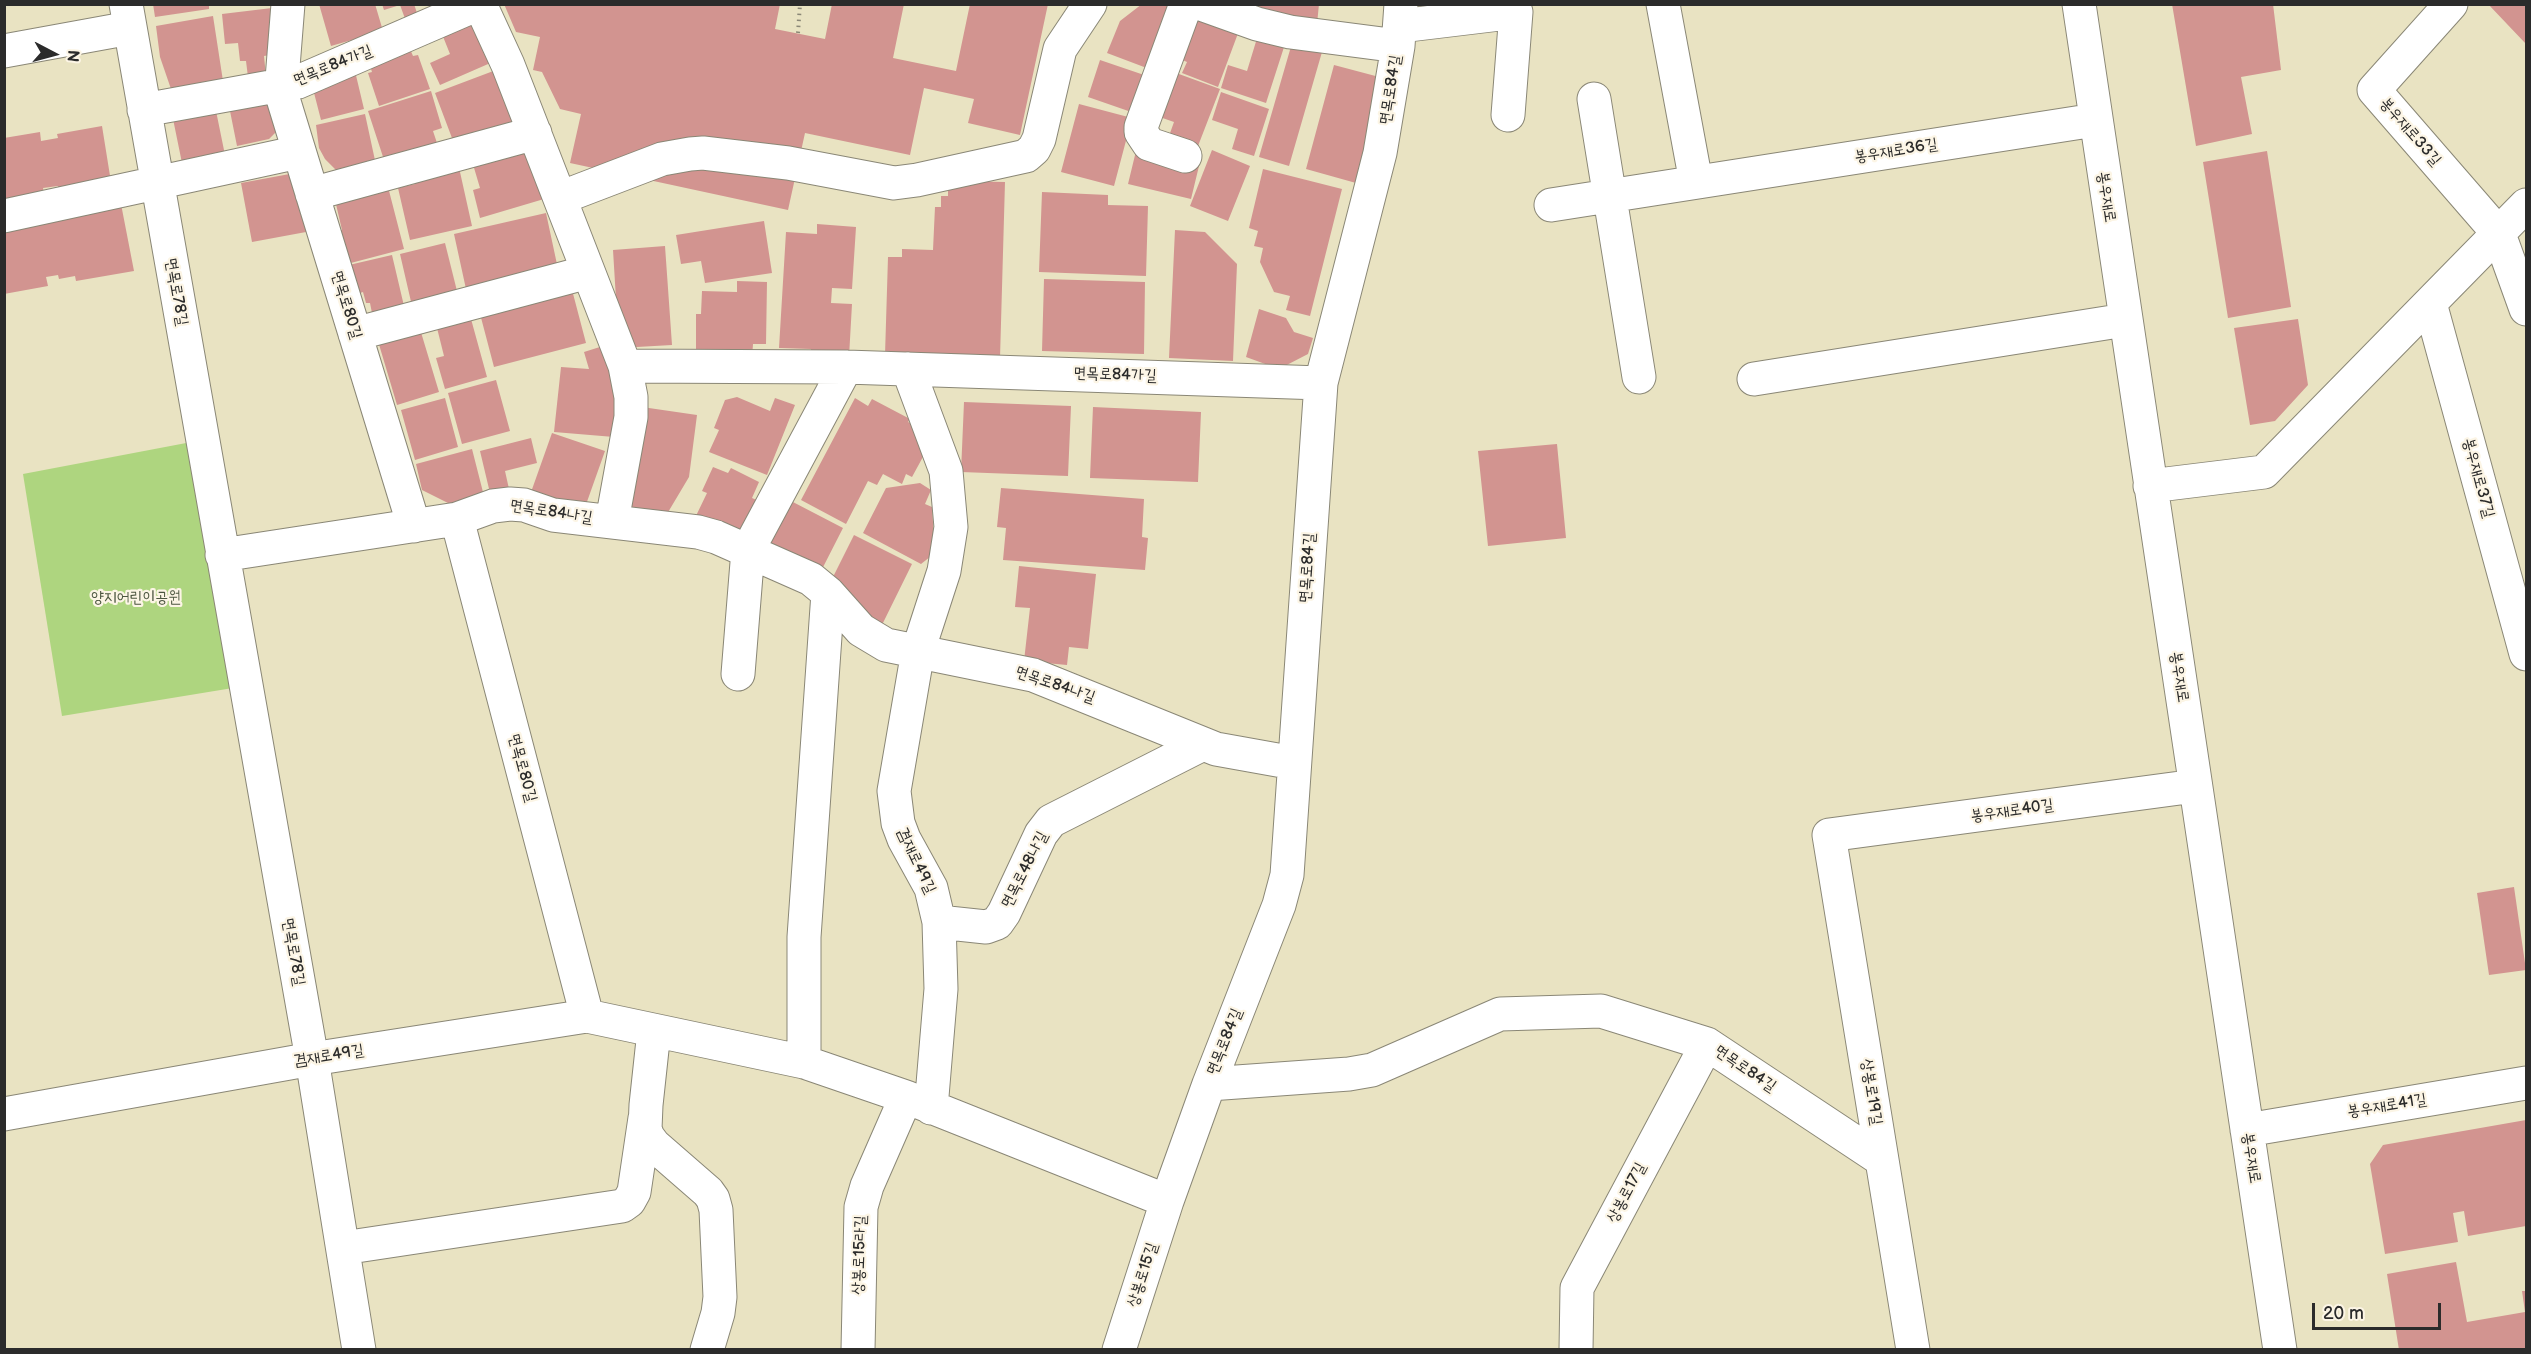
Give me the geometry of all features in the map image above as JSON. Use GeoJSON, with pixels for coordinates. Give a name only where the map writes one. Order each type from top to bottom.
{"type":"FeatureCollection","features":[{"type":"Feature","properties":{"kind":"street","name":"면목로80길"},"geometry":{"type":"LineString","coordinates":[[288,4],[280,86],[414,526]]}},
{"type":"Feature","properties":{"kind":"street","name":"면목로84가길"},"geometry":{"type":"LineString","coordinates":[[144,110],[280,86],[306,78],[479,4],[508,65],[625,366],[846,367],[1321,383]]}},
{"type":"Feature","properties":{"kind":"street"},"geometry":{"type":"LineString","coordinates":[[560,198],[662,159],[690,154],[703,153],[788,163],[894,183],[1026,156],[1034,149],[1039,139],[1060,49],[1090,4]]}},
{"type":"Feature","properties":{"kind":"street"},"geometry":{"type":"LineString","coordinates":[[1185,4],[1141,127],[1141,132],[1149,144],[1185,156]]}},
{"type":"Feature","properties":{"kind":"street","name":"면목로84길"},"geometry":{"type":"LineString","coordinates":[[1201,4],[1282,31],[1400,25],[1526,8],[1508,115]]}},
{"type":"Feature","properties":{"kind":"street"},"geometry":{"type":"LineString","coordinates":[[1663,4],[1696,182]]}},
{"type":"Feature","properties":{"kind":"street","name":"봉우재로"},"geometry":{"type":"LineString","coordinates":[[2079,4],[2280,1350]]}},
{"type":"Feature","properties":{"kind":"street","name":"봉우재로33길"},"geometry":{"type":"LineString","coordinates":[[2451,4],[2373,90],[2499,234]]}},
{"type":"Feature","properties":{"kind":"street","name":"면목로78길"},"geometry":{"type":"LineString","coordinates":[[4,51],[128,16],[312,1059],[359,1350]]}},
{"type":"Feature","properties":{"kind":"street","name":"면목로84길"},"geometry":{"type":"LineString","coordinates":[[1167,1201],[1209,1084],[1279,905],[1287,875],[1321,383],[1380,153],[1400,25]]}},
{"type":"Feature","properties":{"kind":"street"},"geometry":{"type":"LineString","coordinates":[[1594,99],[1639,377]]}},
{"type":"Feature","properties":{"kind":"street","name":"봉우재로36길"},"geometry":{"type":"LineString","coordinates":[[1551,205],[2095,120]]}},
{"type":"Feature","properties":{"kind":"street"},"geometry":{"type":"LineString","coordinates":[[312,194],[535,133]]}},
{"type":"Feature","properties":{"kind":"street"},"geometry":{"type":"LineString","coordinates":[[4,216],[299,152]]}},
{"type":"Feature","properties":{"kind":"street"},"geometry":{"type":"LineString","coordinates":[[2150,486],[2264,472],[2526,206]]}},
{"type":"Feature","properties":{"kind":"street"},"geometry":{"type":"LineString","coordinates":[[2499,234],[2526,309]]}},
{"type":"Feature","properties":{"kind":"street"},"geometry":{"type":"LineString","coordinates":[[355,334],[588,273]]}},
{"type":"Feature","properties":{"kind":"street","name":"봉우재로37길"},"geometry":{"type":"LineString","coordinates":[[2430,303],[2526,654]]}},
{"type":"Feature","properties":{"kind":"street"},"geometry":{"type":"LineString","coordinates":[[1754,379],[2125,320]]}},
{"type":"Feature","properties":{"kind":"street","name":"면목로84나길"},"geometry":{"type":"LineString","coordinates":[[612,521],[631,417],[632,397],[625,366]]}},
{"type":"Feature","properties":{"kind":"street"},"geometry":{"type":"LineString","coordinates":[[738,674],[748,550],[846,367]]}},
{"type":"Feature","properties":{"kind":"street"},"geometry":{"type":"LineString","coordinates":[[908,369],[946,471],[951,527],[944,571],[918,651]]}},
{"type":"Feature","properties":{"kind":"street","name":"면목로84나길"},"geometry":{"type":"LineString","coordinates":[[457,519],[493,506],[510,504],[524,505],[553,514],[698,532],[716,537],[811,579],[828,593],[868,636],[886,645],[1034,675],[1203,744],[1228,752],[1294,763]]}},
{"type":"Feature","properties":{"kind":"street","name":"면목로80길"},"geometry":{"type":"LineString","coordinates":[[457,519],[587,1017]]}},
{"type":"Feature","properties":{"kind":"street"},"geometry":{"type":"LineString","coordinates":[[222,555],[457,519]]}},
{"type":"Feature","properties":{"kind":"street"},"geometry":{"type":"LineString","coordinates":[[804,1062],[804,937],[828,593]]}},
{"type":"Feature","properties":{"kind":"street","name":"겸재로49길"},"geometry":{"type":"LineString","coordinates":[[918,651],[894,791],[894,806],[904,839],[931,888],[939,922],[941,989],[918,1103]]}},
{"type":"Feature","properties":{"kind":"street","name":"면목로48나길"},"geometry":{"type":"LineString","coordinates":[[939,922],[986,927],[997,923],[1004,913],[1041,834],[1051,821],[1203,744]]}},
{"type":"Feature","properties":{"kind":"street","name":"봉우재로40길"},"geometry":{"type":"LineString","coordinates":[[1829,835],[2195,786]]}},
{"type":"Feature","properties":{"kind":"street","name":"상봉로19길"},"geometry":{"type":"LineString","coordinates":[[1829,835],[1913,1350]]}},
{"type":"Feature","properties":{"kind":"street","name":"면목로84길"},"geometry":{"type":"LineString","coordinates":[[1209,1084],[1349,1074],[1372,1070],[1500,1014],[1601,1011],[1707,1044],[1882,1160]]}},
{"type":"Feature","properties":{"kind":"street","name":"겸재로49길"},"geometry":{"type":"LineString","coordinates":[[4,1114],[312,1059],[587,1017],[804,1062],[918,1103],[1167,1201]]}},
{"type":"Feature","properties":{"kind":"street"},"geometry":{"type":"LineString","coordinates":[[343,1248],[622,1206],[629,1201],[634,1192],[654,1031]]}},
{"type":"Feature","properties":{"kind":"street","name":"상봉로17길"},"geometry":{"type":"LineString","coordinates":[[1576,1350],[1577,1288],[1707,1044]]}},
{"type":"Feature","properties":{"kind":"street","name":"봉우재로41길"},"geometry":{"type":"LineString","coordinates":[[2247,1130],[2526,1083]]}},
{"type":"Feature","properties":{"kind":"street","name":"상봉로15라길"},"geometry":{"type":"LineString","coordinates":[[858,1350],[861,1207],[867,1186],[918,1103]]}},
{"type":"Feature","properties":{"kind":"street"},"geometry":{"type":"LineString","coordinates":[[645,1118],[645,1129],[654,1146],[713,1199],[716,1210],[720,1297],[718,1313],[707,1350]]}},
{"type":"Feature","properties":{"kind":"street","name":"상봉로15길"},"geometry":{"type":"LineString","coordinates":[[1119,1350],[1167,1201]]}},
{"type":"Feature","properties":{"kind":"path"},"geometry":{"type":"LineString","coordinates":[[798,33],[800,4]]}},
{"type":"Feature","properties":{"kind":"green space","name":"양지어린이공원"},"geometry":{"type":"Polygon","coordinates":[[[202,440],[245,686],[62,716],[23,474],[202,440]]]}},
{"type":"Feature","properties":{"kind":"building"},"geometry":{"type":"Polygon","coordinates":[[[153,4],[209,4],[209,9],[155,17],[153,4]]]}},
{"type":"Feature","properties":{"kind":"building"},"geometry":{"type":"Polygon","coordinates":[[[319,4],[375,4],[383,31],[331,46],[319,4]]]}},
{"type":"Feature","properties":{"kind":"building"},"geometry":{"type":"Polygon","coordinates":[[[382,4],[414,4],[419,19],[407,24],[400,5],[384,10],[382,4]]]}},
{"type":"Feature","properties":{"kind":"building"},"geometry":{"type":"Polygon","coordinates":[[[504,4],[780,4],[775,29],[825,39],[832,4],[904,4],[893,58],[956,71],[970,4],[1048,4],[1020,135],[968,123],[974,99],[924,88],[910,155],[805,133],[788,210],[570,163],[581,114],[560,109],[542,72],[533,70],[540,37],[516,32],[504,4]]]}},
{"type":"Feature","properties":{"kind":"building"},"geometry":{"type":"Polygon","coordinates":[[[1142,4],[1178,4],[1152,70],[1107,53],[1120,21],[1142,4]]]}},
{"type":"Feature","properties":{"kind":"building"},"geometry":{"type":"Polygon","coordinates":[[[1252,4],[1319,4],[1317,24],[1251,17],[1252,4]]]}},
{"type":"Feature","properties":{"kind":"building"},"geometry":{"type":"Polygon","coordinates":[[[2172,4],[2273,4],[2281,70],[2241,77],[2252,134],[2196,146],[2172,4]]]}},
{"type":"Feature","properties":{"kind":"building"},"geometry":{"type":"Polygon","coordinates":[[[2488,4],[2526,4],[2526,44],[2488,4]]]}},
{"type":"Feature","properties":{"kind":"building"},"geometry":{"type":"Polygon","coordinates":[[[272,8],[275,35],[268,35],[270,55],[264,56],[266,76],[248,77],[246,61],[240,61],[238,43],[225,44],[222,14],[272,8]]]}},
{"type":"Feature","properties":{"kind":"building"},"geometry":{"type":"Polygon","coordinates":[[[1191,9],[1240,28],[1218,87],[1182,73],[1187,62],[1173,56],[1191,9]]]}},
{"type":"Feature","properties":{"kind":"building"},"geometry":{"type":"Polygon","coordinates":[[[476,14],[495,61],[440,85],[430,63],[450,54],[440,29],[476,14]]]}},
{"type":"Feature","properties":{"kind":"building"},"geometry":{"type":"Polygon","coordinates":[[[213,16],[223,81],[171,89],[160,57],[156,26],[213,16]]]}},
{"type":"Feature","properties":{"kind":"building"},"geometry":{"type":"Polygon","coordinates":[[[1258,35],[1285,44],[1266,103],[1221,88],[1228,65],[1247,71],[1258,35]]]}},
{"type":"Feature","properties":{"kind":"building"},"geometry":{"type":"Polygon","coordinates":[[[1292,43],[1322,52],[1289,166],[1259,157],[1292,43]]]}},
{"type":"Feature","properties":{"kind":"building"},"geometry":{"type":"Polygon","coordinates":[[[410,49],[413,56],[418,55],[430,89],[379,106],[368,73],[372,72],[369,63],[410,49]]]}},
{"type":"Feature","properties":{"kind":"building"},"geometry":{"type":"Polygon","coordinates":[[[1100,60],[1150,77],[1137,114],[1088,97],[1100,60]]]}},
{"type":"Feature","properties":{"kind":"building"},"geometry":{"type":"Polygon","coordinates":[[[1334,65],[1383,78],[1356,183],[1306,169],[1334,65]]]}},
{"type":"Feature","properties":{"kind":"building"},"geometry":{"type":"Polygon","coordinates":[[[354,67],[364,109],[321,120],[312,85],[354,67]]]}},
{"type":"Feature","properties":{"kind":"building"},"geometry":{"type":"Polygon","coordinates":[[[496,70],[516,123],[455,146],[435,93],[496,70]]]}},
{"type":"Feature","properties":{"kind":"building"},"geometry":{"type":"Polygon","coordinates":[[[1168,70],[1220,89],[1198,146],[1169,136],[1174,122],[1151,114],[1168,70]]]}},
{"type":"Feature","properties":{"kind":"building"},"geometry":{"type":"Polygon","coordinates":[[[431,91],[442,128],[433,131],[439,149],[386,166],[368,111],[431,91]]]}},
{"type":"Feature","properties":{"kind":"building"},"geometry":{"type":"Polygon","coordinates":[[[1221,92],[1269,109],[1254,156],[1232,149],[1238,129],[1212,120],[1221,92]]]}},
{"type":"Feature","properties":{"kind":"building"},"geometry":{"type":"Polygon","coordinates":[[[273,98],[280,128],[269,139],[237,146],[229,106],[273,98]]]}},
{"type":"Feature","properties":{"kind":"building"},"geometry":{"type":"Polygon","coordinates":[[[1079,104],[1132,118],[1114,186],[1061,172],[1079,104]]]}},
{"type":"Feature","properties":{"kind":"building"},"geometry":{"type":"Polygon","coordinates":[[[215,106],[225,155],[182,163],[172,114],[215,106]]]}},
{"type":"Feature","properties":{"kind":"building"},"geometry":{"type":"Polygon","coordinates":[[[365,114],[376,165],[338,172],[325,159],[319,148],[316,125],[365,114]]]}},
{"type":"Feature","properties":{"kind":"building"},"geometry":{"type":"Polygon","coordinates":[[[102,126],[111,182],[59,190],[58,186],[43,188],[44,193],[4,199],[4,138],[40,132],[41,141],[58,138],[57,134],[102,126]]]}},
{"type":"Feature","properties":{"kind":"building"},"geometry":{"type":"Polygon","coordinates":[[[528,144],[544,199],[480,218],[473,190],[480,188],[472,161],[528,144]]]}},
{"type":"Feature","properties":{"kind":"building"},"geometry":{"type":"Polygon","coordinates":[[[1212,150],[1250,166],[1228,221],[1190,206],[1212,150]]]}},
{"type":"Feature","properties":{"kind":"building"},"geometry":{"type":"Polygon","coordinates":[[[1136,151],[1199,166],[1191,199],[1128,184],[1136,151]]]}},
{"type":"Feature","properties":{"kind":"building"},"geometry":{"type":"Polygon","coordinates":[[[2267,151],[2291,307],[2228,318],[2203,162],[2267,151]]]}},
{"type":"Feature","properties":{"kind":"building"},"geometry":{"type":"Polygon","coordinates":[[[458,163],[472,226],[410,240],[398,188],[415,184],[414,180],[458,163]]]}},
{"type":"Feature","properties":{"kind":"building"},"geometry":{"type":"Polygon","coordinates":[[[1263,169],[1342,189],[1310,316],[1286,310],[1290,296],[1274,292],[1260,262],[1263,248],[1254,246],[1258,231],[1249,228],[1263,169]]]}},
{"type":"Feature","properties":{"kind":"building"},"geometry":{"type":"Polygon","coordinates":[[[295,173],[306,232],[252,242],[241,183],[295,173]]]}},
{"type":"Feature","properties":{"kind":"building"},"geometry":{"type":"Polygon","coordinates":[[[955,181],[1005,182],[1000,358],[885,355],[888,257],[902,257],[902,249],[933,250],[935,207],[941,207],[941,196],[948,196],[948,189],[955,189],[955,181]]]}},
{"type":"Feature","properties":{"kind":"building"},"geometry":{"type":"Polygon","coordinates":[[[387,183],[404,249],[347,264],[335,200],[387,183]]]}},
{"type":"Feature","properties":{"kind":"building"},"geometry":{"type":"Polygon","coordinates":[[[1042,192],[1108,195],[1108,205],[1148,206],[1146,276],[1039,272],[1042,192]]]}},
{"type":"Feature","properties":{"kind":"building"},"geometry":{"type":"Polygon","coordinates":[[[121,204],[134,271],[76,281],[75,276],[59,279],[58,275],[46,277],[48,286],[4,294],[4,226],[121,204]]]}},
{"type":"Feature","properties":{"kind":"building"},"geometry":{"type":"Polygon","coordinates":[[[546,213],[558,269],[466,289],[454,234],[546,213]]]}},
{"type":"Feature","properties":{"kind":"building"},"geometry":{"type":"Polygon","coordinates":[[[764,221],[772,273],[705,283],[701,261],[681,264],[676,235],[764,221]]]}},
{"type":"Feature","properties":{"kind":"building"},"geometry":{"type":"Polygon","coordinates":[[[817,224],[856,227],[852,289],[832,288],[831,303],[852,304],[849,357],[810,355],[811,349],[779,348],[786,232],[817,234],[817,224]]]}},
{"type":"Feature","properties":{"kind":"building"},"geometry":{"type":"Polygon","coordinates":[[[1175,230],[1205,232],[1237,264],[1233,361],[1169,358],[1175,230]]]}},
{"type":"Feature","properties":{"kind":"building"},"geometry":{"type":"Polygon","coordinates":[[[445,243],[458,295],[412,306],[400,254],[445,243]]]}},
{"type":"Feature","properties":{"kind":"building"},"geometry":{"type":"Polygon","coordinates":[[[665,246],[672,345],[619,348],[613,250],[665,246]]]}},
{"type":"Feature","properties":{"kind":"building"},"geometry":{"type":"Polygon","coordinates":[[[392,255],[404,306],[372,313],[370,303],[366,303],[363,292],[357,294],[349,265],[392,255]]]}},
{"type":"Feature","properties":{"kind":"building"},"geometry":{"type":"Polygon","coordinates":[[[1044,279],[1145,282],[1144,354],[1042,351],[1044,279]]]}},
{"type":"Feature","properties":{"kind":"building"},"geometry":{"type":"Polygon","coordinates":[[[737,281],[767,282],[766,344],[753,344],[752,358],[696,357],[696,314],[701,314],[702,291],[737,292],[737,281]]]}},
{"type":"Feature","properties":{"kind":"building"},"geometry":{"type":"Polygon","coordinates":[[[571,286],[586,343],[494,367],[479,310],[571,286]]]}},
{"type":"Feature","properties":{"kind":"building"},"geometry":{"type":"Polygon","coordinates":[[[1259,309],[1286,318],[1294,332],[1313,338],[1308,354],[1279,369],[1246,357],[1259,309]]]}},
{"type":"Feature","properties":{"kind":"building"},"geometry":{"type":"Polygon","coordinates":[[[471,319],[487,377],[445,389],[436,358],[444,356],[437,328],[471,319]]]}},
{"type":"Feature","properties":{"kind":"building"},"geometry":{"type":"Polygon","coordinates":[[[2298,319],[2308,385],[2275,421],[2250,425],[2234,328],[2298,319]]]}},
{"type":"Feature","properties":{"kind":"building"},"geometry":{"type":"Polygon","coordinates":[[[420,329],[439,392],[397,405],[378,341],[420,329]]]}},
{"type":"Feature","properties":{"kind":"building"},"geometry":{"type":"Polygon","coordinates":[[[603,346],[620,387],[614,437],[554,432],[561,367],[589,369],[584,352],[603,346]]]}},
{"type":"Feature","properties":{"kind":"building"},"geometry":{"type":"Polygon","coordinates":[[[496,380],[510,431],[462,444],[448,393],[496,380]]]}},
{"type":"Feature","properties":{"kind":"building"},"geometry":{"type":"Polygon","coordinates":[[[737,397],[770,411],[775,398],[795,405],[767,475],[709,452],[719,430],[714,428],[725,400],[737,397]]]}},
{"type":"Feature","properties":{"kind":"building"},"geometry":{"type":"Polygon","coordinates":[[[445,398],[458,447],[415,460],[401,410],[445,398]]]}},
{"type":"Feature","properties":{"kind":"building"},"geometry":{"type":"Polygon","coordinates":[[[855,398],[868,406],[872,399],[910,419],[908,422],[925,430],[930,444],[912,477],[906,474],[902,484],[883,474],[877,485],[868,481],[846,524],[801,500],[855,398]]]}},
{"type":"Feature","properties":{"kind":"building"},"geometry":{"type":"Polygon","coordinates":[[[964,402],[1071,406],[1068,476],[961,472],[964,402]]]}},
{"type":"Feature","properties":{"kind":"building"},"geometry":{"type":"Polygon","coordinates":[[[642,407],[697,415],[689,477],[664,519],[627,514],[642,407]]]}},
{"type":"Feature","properties":{"kind":"building"},"geometry":{"type":"Polygon","coordinates":[[[1093,407],[1201,412],[1198,482],[1090,478],[1093,407]]]}},
{"type":"Feature","properties":{"kind":"building"},"geometry":{"type":"Polygon","coordinates":[[[552,433],[605,451],[583,513],[530,495],[552,433]]]}},
{"type":"Feature","properties":{"kind":"building"},"geometry":{"type":"Polygon","coordinates":[[[531,438],[537,463],[505,471],[509,489],[490,493],[480,451],[531,438]]]}},
{"type":"Feature","properties":{"kind":"building"},"geometry":{"type":"Polygon","coordinates":[[[1557,444],[1566,538],[1488,546],[1478,451],[1557,444]]]}},
{"type":"Feature","properties":{"kind":"building"},"geometry":{"type":"Polygon","coordinates":[[[472,449],[484,496],[452,505],[422,490],[416,464],[472,449]]]}},
{"type":"Feature","properties":{"kind":"building"},"geometry":{"type":"Polygon","coordinates":[[[713,467],[728,473],[731,468],[759,482],[752,498],[766,504],[746,544],[694,520],[707,493],[702,491],[713,467]]]}},
{"type":"Feature","properties":{"kind":"building"},"geometry":{"type":"Polygon","coordinates":[[[920,483],[931,490],[925,504],[932,507],[935,553],[921,564],[863,533],[886,488],[920,483]]]}},
{"type":"Feature","properties":{"kind":"building"},"geometry":{"type":"Polygon","coordinates":[[[1001,488],[1144,499],[1142,537],[1148,538],[1145,570],[1003,560],[1006,528],[997,527],[1001,488]]]}},
{"type":"Feature","properties":{"kind":"building"},"geometry":{"type":"Polygon","coordinates":[[[791,501],[843,528],[818,577],[765,549],[791,501]]]}},
{"type":"Feature","properties":{"kind":"building"},"geometry":{"type":"Polygon","coordinates":[[[854,535],[912,564],[879,631],[833,577],[854,535]]]}},
{"type":"Feature","properties":{"kind":"building"},"geometry":{"type":"Polygon","coordinates":[[[1019,566],[1096,574],[1088,649],[1069,647],[1067,665],[1024,661],[1030,608],[1015,607],[1019,566]]]}},
{"type":"Feature","properties":{"kind":"building"},"geometry":{"type":"Polygon","coordinates":[[[2514,887],[2526,970],[2489,975],[2477,893],[2514,887]]]}},
{"type":"Feature","properties":{"kind":"building"},"geometry":{"type":"Polygon","coordinates":[[[2526,1120],[2526,1226],[2468,1236],[2464,1211],[2453,1213],[2458,1242],[2385,1254],[2370,1164],[2383,1145],[2526,1120]]]}},
{"type":"Feature","properties":{"kind":"building"},"geometry":{"type":"Polygon","coordinates":[[[2456,1262],[2467,1322],[2525,1312],[2522,1291],[2526,1291],[2526,1350],[2399,1350],[2387,1274],[2456,1262]]]}}]}
